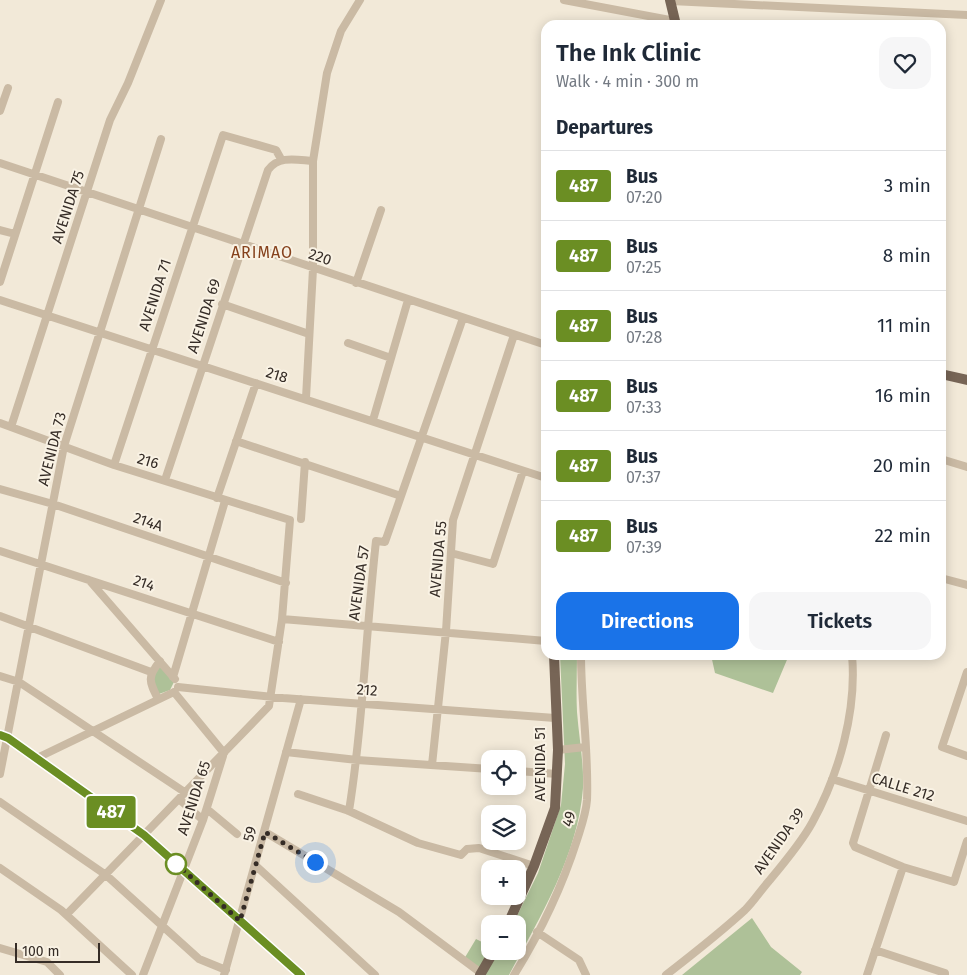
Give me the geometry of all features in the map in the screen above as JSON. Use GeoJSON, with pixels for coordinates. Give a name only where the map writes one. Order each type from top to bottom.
{"type":"FeatureCollection","features":[{"type":"Feature","properties":{"kind":"main road"},"geometry":{"type":"LineString","coordinates":[[671,1],[674,20]]}},
{"type":"Feature","properties":{"kind":"main road"},"geometry":{"type":"LineString","coordinates":[[946,375],[967,380]]}},
{"type":"Feature","properties":{"kind":"main road","name":"AVENIDA 51"},"geometry":{"type":"LineString","coordinates":[[512,915],[534,866],[555,808],[558,750],[555,718],[554,660]]}},
{"type":"Feature","properties":{"kind":"main road"},"geometry":{"type":"LineString","coordinates":[[480,974],[489,960]]}},
{"type":"Feature","properties":{"kind":"street","name":"AVENIDA 75"},"geometry":{"type":"LineString","coordinates":[[11,427],[110,120],[161,0]]}},
{"type":"Feature","properties":{"kind":"street"},"geometry":{"type":"LineString","coordinates":[[306,398],[312,269],[314,161],[327,73],[341,31],[360,0]]}},
{"type":"Feature","properties":{"kind":"street"},"geometry":{"type":"LineString","coordinates":[[564,0],[661,20]]}},
{"type":"Feature","properties":{"kind":"street"},"geometry":{"type":"LineString","coordinates":[[671,1],[758,2],[967,15]]}},
{"type":"Feature","properties":{"kind":"street"},"geometry":{"type":"LineString","coordinates":[[0,111],[8,88]]}},
{"type":"Feature","properties":{"kind":"street"},"geometry":{"type":"LineString","coordinates":[[0,282],[58,102]]}},
{"type":"Feature","properties":{"kind":"street","name":"AVENIDA 71"},"geometry":{"type":"LineString","coordinates":[[114,465],[223,134],[276,150],[281,160]]}},
{"type":"Feature","properties":{"kind":"street","name":"AVENIDA 73"},"geometry":{"type":"LineString","coordinates":[[0,774],[4,737],[19,682],[64,446],[161,138]]}},
{"type":"Feature","properties":{"kind":"street"},"geometry":{"type":"LineString","coordinates":[[281,160],[314,161]]}},
{"type":"Feature","properties":{"kind":"street","name":"AVENIDA 69"},"geometry":{"type":"LineString","coordinates":[[166,480],[222,304],[268,170],[273,163],[281,160]]}},
{"type":"Feature","properties":{"kind":"street","name":"220"},"geometry":{"type":"LineString","coordinates":[[0,164],[312,269],[541,343]]}},
{"type":"Feature","properties":{"kind":"street"},"geometry":{"type":"LineString","coordinates":[[356,283],[381,210]]}},
{"type":"Feature","properties":{"kind":"street"},"geometry":{"type":"LineString","coordinates":[[0,230],[15,234]]}},
{"type":"Feature","properties":{"kind":"street","name":"218"},"geometry":{"type":"LineString","coordinates":[[0,300],[306,398],[473,456],[541,476]]}},
{"type":"Feature","properties":{"kind":"street"},"geometry":{"type":"LineString","coordinates":[[373,420],[408,300]]}},
{"type":"Feature","properties":{"kind":"street"},"geometry":{"type":"LineString","coordinates":[[222,304],[308,334]]}},
{"type":"Feature","properties":{"kind":"street","name":"AVENIDA 57"},"geometry":{"type":"LineString","coordinates":[[349,811],[357,760],[366,626],[376,541],[385,542],[463,318]]}},
{"type":"Feature","properties":{"kind":"street","name":"AVENIDA 55"},"geometry":{"type":"LineString","coordinates":[[432,765],[446,631],[453,520],[514,334]]}},
{"type":"Feature","properties":{"kind":"street"},"geometry":{"type":"LineString","coordinates":[[348,343],[391,358]]}},
{"type":"Feature","properties":{"kind":"street"},"geometry":{"type":"LineString","coordinates":[[173,676],[209,557],[236,441],[256,383]]}},
{"type":"Feature","properties":{"kind":"street","name":"216"},"geometry":{"type":"LineString","coordinates":[[0,423],[114,465],[290,520]]}},
{"type":"Feature","properties":{"kind":"street"},"geometry":{"type":"LineString","coordinates":[[236,441],[305,462],[401,496]]}},
{"type":"Feature","properties":{"kind":"street"},"geometry":{"type":"LineString","coordinates":[[946,461],[967,467]]}},
{"type":"Feature","properties":{"kind":"street"},"geometry":{"type":"LineString","coordinates":[[301,519],[305,462]]}},
{"type":"Feature","properties":{"kind":"street"},"geometry":{"type":"LineString","coordinates":[[451,553],[493,564],[523,471]]}},
{"type":"Feature","properties":{"kind":"street","name":"214A"},"geometry":{"type":"LineString","coordinates":[[0,489],[53,504],[286,583]]}},
{"type":"Feature","properties":{"kind":"street","name":"AVENIDA 65"},"geometry":{"type":"LineString","coordinates":[[143,975],[203,820],[224,753],[269,706],[272,697],[286,583],[290,520]]}},
{"type":"Feature","properties":{"kind":"street","name":"214"},"geometry":{"type":"LineString","coordinates":[[0,551],[42,562],[279,642]]}},
{"type":"Feature","properties":{"kind":"street"},"geometry":{"type":"LineString","coordinates":[[67,914],[224,753],[176,689],[173,676],[88,579]]}},
{"type":"Feature","properties":{"kind":"street"},"geometry":{"type":"LineString","coordinates":[[946,579],[967,585]]}},
{"type":"Feature","properties":{"kind":"street"},"geometry":{"type":"LineString","coordinates":[[0,616],[151,672]]}},
{"type":"Feature","properties":{"kind":"street"},"geometry":{"type":"LineString","coordinates":[[282,619],[446,631],[541,640]]}},
{"type":"Feature","properties":{"kind":"street","name":"49"},"geometry":{"type":"LineString","coordinates":[[514,975],[562,884],[584,818],[587,802],[581,699],[581,660]]}},
{"type":"Feature","properties":{"kind":"street","name":"AVENIDA 39"},"geometry":{"type":"LineString","coordinates":[[666,975],[746,909],[807,832],[832,779],[848,712],[852,660]]}},
{"type":"Feature","properties":{"kind":"street"},"geometry":{"type":"LineString","coordinates":[[158,699],[150,684],[151,672],[160,661]]}},
{"type":"Feature","properties":{"kind":"street"},"geometry":{"type":"LineString","coordinates":[[967,672],[942,747],[967,756]]}},
{"type":"Feature","properties":{"kind":"street"},"geometry":{"type":"LineString","coordinates":[[0,676],[19,682],[186,793]]}},
{"type":"Feature","properties":{"kind":"street"},"geometry":{"type":"LineString","coordinates":[[37,758],[176,689]]}},
{"type":"Feature","properties":{"kind":"street","name":"212"},"geometry":{"type":"LineString","coordinates":[[176,689],[555,718]]}},
{"type":"Feature","properties":{"kind":"street","name":"59"},"geometry":{"type":"LineString","coordinates":[[225,972],[301,699]]}},
{"type":"Feature","properties":{"kind":"street"},"geometry":{"type":"LineString","coordinates":[[886,735],[853,843],[855,847],[903,867],[954,882],[967,841]]}},
{"type":"Feature","properties":{"kind":"street"},"geometry":{"type":"LineString","coordinates":[[4,737],[37,758],[144,835],[302,975]]}},
{"type":"Feature","properties":{"kind":"street"},"geometry":{"type":"LineString","coordinates":[[558,750],[585,747]]}},
{"type":"Feature","properties":{"kind":"street"},"geometry":{"type":"LineString","coordinates":[[286,752],[357,760],[481,768]]}},
{"type":"Feature","properties":{"kind":"street"},"geometry":{"type":"LineString","coordinates":[[526,772],[557,774]]}},
{"type":"Feature","properties":{"kind":"street","name":"CALLE 212"},"geometry":{"type":"LineString","coordinates":[[832,779],[967,821]]}},
{"type":"Feature","properties":{"kind":"street"},"geometry":{"type":"LineString","coordinates":[[298,794],[349,811],[418,843],[461,855],[466,849],[479,848],[534,866]]}},
{"type":"Feature","properties":{"kind":"street"},"geometry":{"type":"LineString","coordinates":[[180,800],[203,820]]}},
{"type":"Feature","properties":{"kind":"street"},"geometry":{"type":"LineString","coordinates":[[0,802],[106,875],[199,959],[225,972]]}},
{"type":"Feature","properties":{"kind":"street"},"geometry":{"type":"LineString","coordinates":[[207,809],[237,834]]}},
{"type":"Feature","properties":{"kind":"street"},"geometry":{"type":"LineString","coordinates":[[265,832],[399,912],[480,974]]}},
{"type":"Feature","properties":{"kind":"street"},"geometry":{"type":"LineString","coordinates":[[256,866],[375,975]]}},
{"type":"Feature","properties":{"kind":"street"},"geometry":{"type":"LineString","coordinates":[[866,975],[903,867]]}},
{"type":"Feature","properties":{"kind":"street"},"geometry":{"type":"LineString","coordinates":[[0,868],[67,914],[132,975]]}},
{"type":"Feature","properties":{"kind":"street"},"geometry":{"type":"LineString","coordinates":[[537,932],[579,960],[586,975]]}},
{"type":"Feature","properties":{"kind":"street"},"geometry":{"type":"LineString","coordinates":[[0,948],[47,962],[60,975]]}},
{"type":"Feature","properties":{"kind":"street"},"geometry":{"type":"LineString","coordinates":[[875,950],[945,974]]}},
{"type":"Feature","properties":{"kind":"street"},"geometry":{"type":"LineString","coordinates":[[675,968],[682,975]]}},
{"type":"Feature","properties":{"kind":"green space"},"geometry":{"type":"Polygon","coordinates":[[[560,660],[577,660],[577,712],[583,779],[580,813],[566,861],[545,908],[526,944],[526,915],[517,915],[522,905],[526,905],[526,897],[538,873],[561,805],[565,764],[560,660]]]}},
{"type":"Feature","properties":{"kind":"green space"},"geometry":{"type":"Polygon","coordinates":[[[712,660],[787,660],[773,693],[715,673],[712,660]]]}},
{"type":"Feature","properties":{"kind":"green space"},"geometry":{"type":"Polygon","coordinates":[[[160,666],[174,682],[170,690],[159,694],[153,680],[160,666]]]}},
{"type":"Feature","properties":{"kind":"green space"},"geometry":{"type":"Polygon","coordinates":[[[752,918],[771,947],[802,972],[800,975],[682,975],[752,918]]]}},
{"type":"Feature","properties":{"kind":"green space"},"geometry":{"type":"Polygon","coordinates":[[[476,939],[481,942],[481,960],[484,960],[479,969],[464,959],[476,939]]]}},
{"type":"Feature","properties":{"kind":"green space"},"geometry":{"type":"Polygon","coordinates":[[[493,960],[517,960],[509,975],[484,975],[493,960]]]}},
{"type":"Feature","properties":{"kind":"bus line","name":"487"},"geometry":{"type":"LineString","coordinates":[[0,735],[8,738],[144,835],[301,975]]}},
{"type":"Feature","properties":{"kind":"district","name":"ARIMAO"},"geometry":{"type":"Point","coordinates":[262,252]}},
{"type":"Feature","properties":{"kind":"route"},"geometry":{"type":"LineString","coordinates":[[176,864],[170,858],[240,921],[265,832],[315,862]]}}]}
